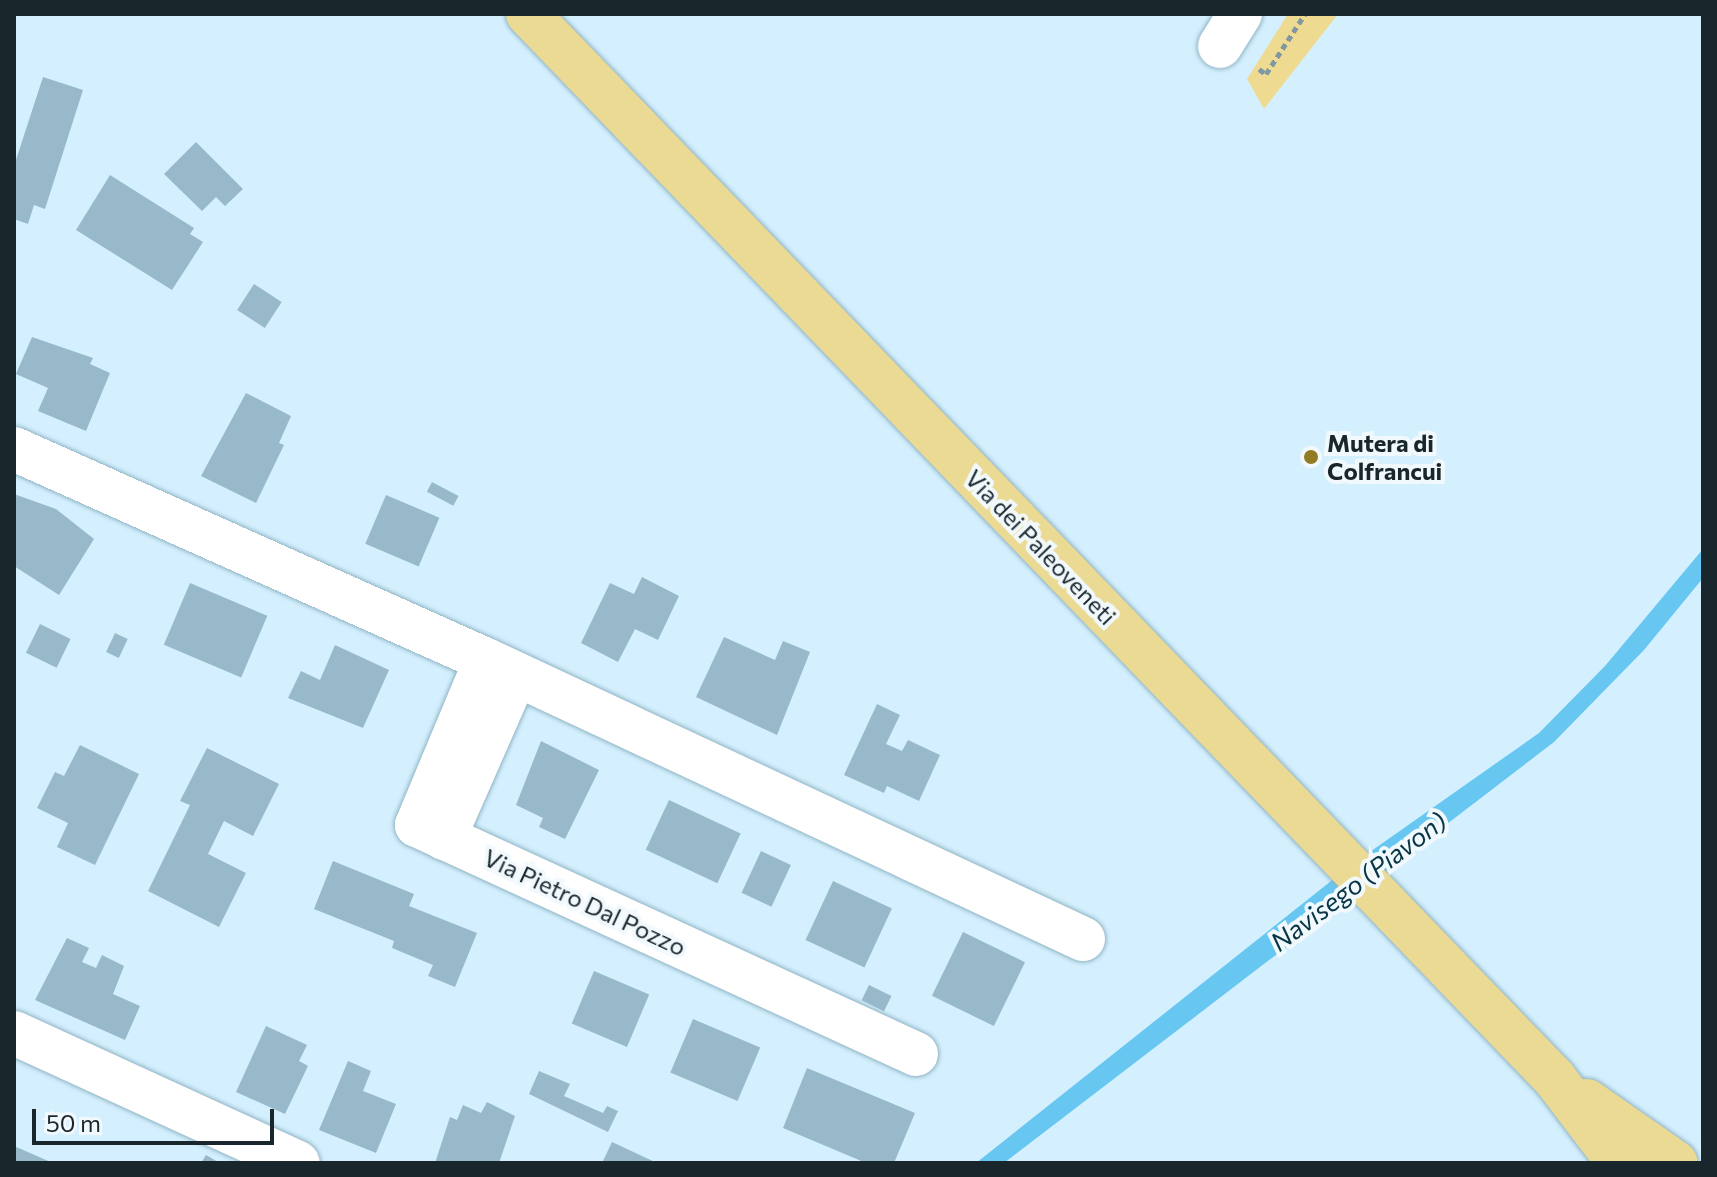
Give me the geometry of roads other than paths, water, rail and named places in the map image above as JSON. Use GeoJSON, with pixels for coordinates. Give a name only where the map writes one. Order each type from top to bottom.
{"type":"FeatureCollection","features":[{"type":"Feature","properties":{"kind":"main road","name":"Via dei Paleoveneti"},"geometry":{"type":"LineString","coordinates":[[528,14],[1555,1079],[1619,1163]]}},
{"type":"Feature","properties":{"kind":"main road","name":"Via dei Paleoveneti"},"geometry":{"type":"LineString","coordinates":[[1555,1079],[1676,1163]]}},
{"type":"Feature","properties":{"kind":"street"},"geometry":{"type":"LineString","coordinates":[[14,449],[501,667],[1083,939]]}},
{"type":"Feature","properties":{"kind":"street","name":"Via Pietro Dal Pozzo"},"geometry":{"type":"LineString","coordinates":[[501,667],[431,831],[916,1054]]}},
{"type":"Feature","properties":{"kind":"street"},"geometry":{"type":"LineString","coordinates":[[14,1033],[298,1163]]}},
{"type":"Feature","properties":{"kind":"water","name":"Navisego (Piavon)"},"geometry":{"type":"Polygon","coordinates":[[[1703,549],[1703,578],[1644,650],[1554,742],[1004,1163],[976,1163],[1350,866],[1539,733],[1605,666],[1703,549]]]}},
{"type":"Feature","properties":{"kind":"place","name":"Mutera di Colfrancui"},"geometry":{"type":"Point","coordinates":[1311,457]}}]}
